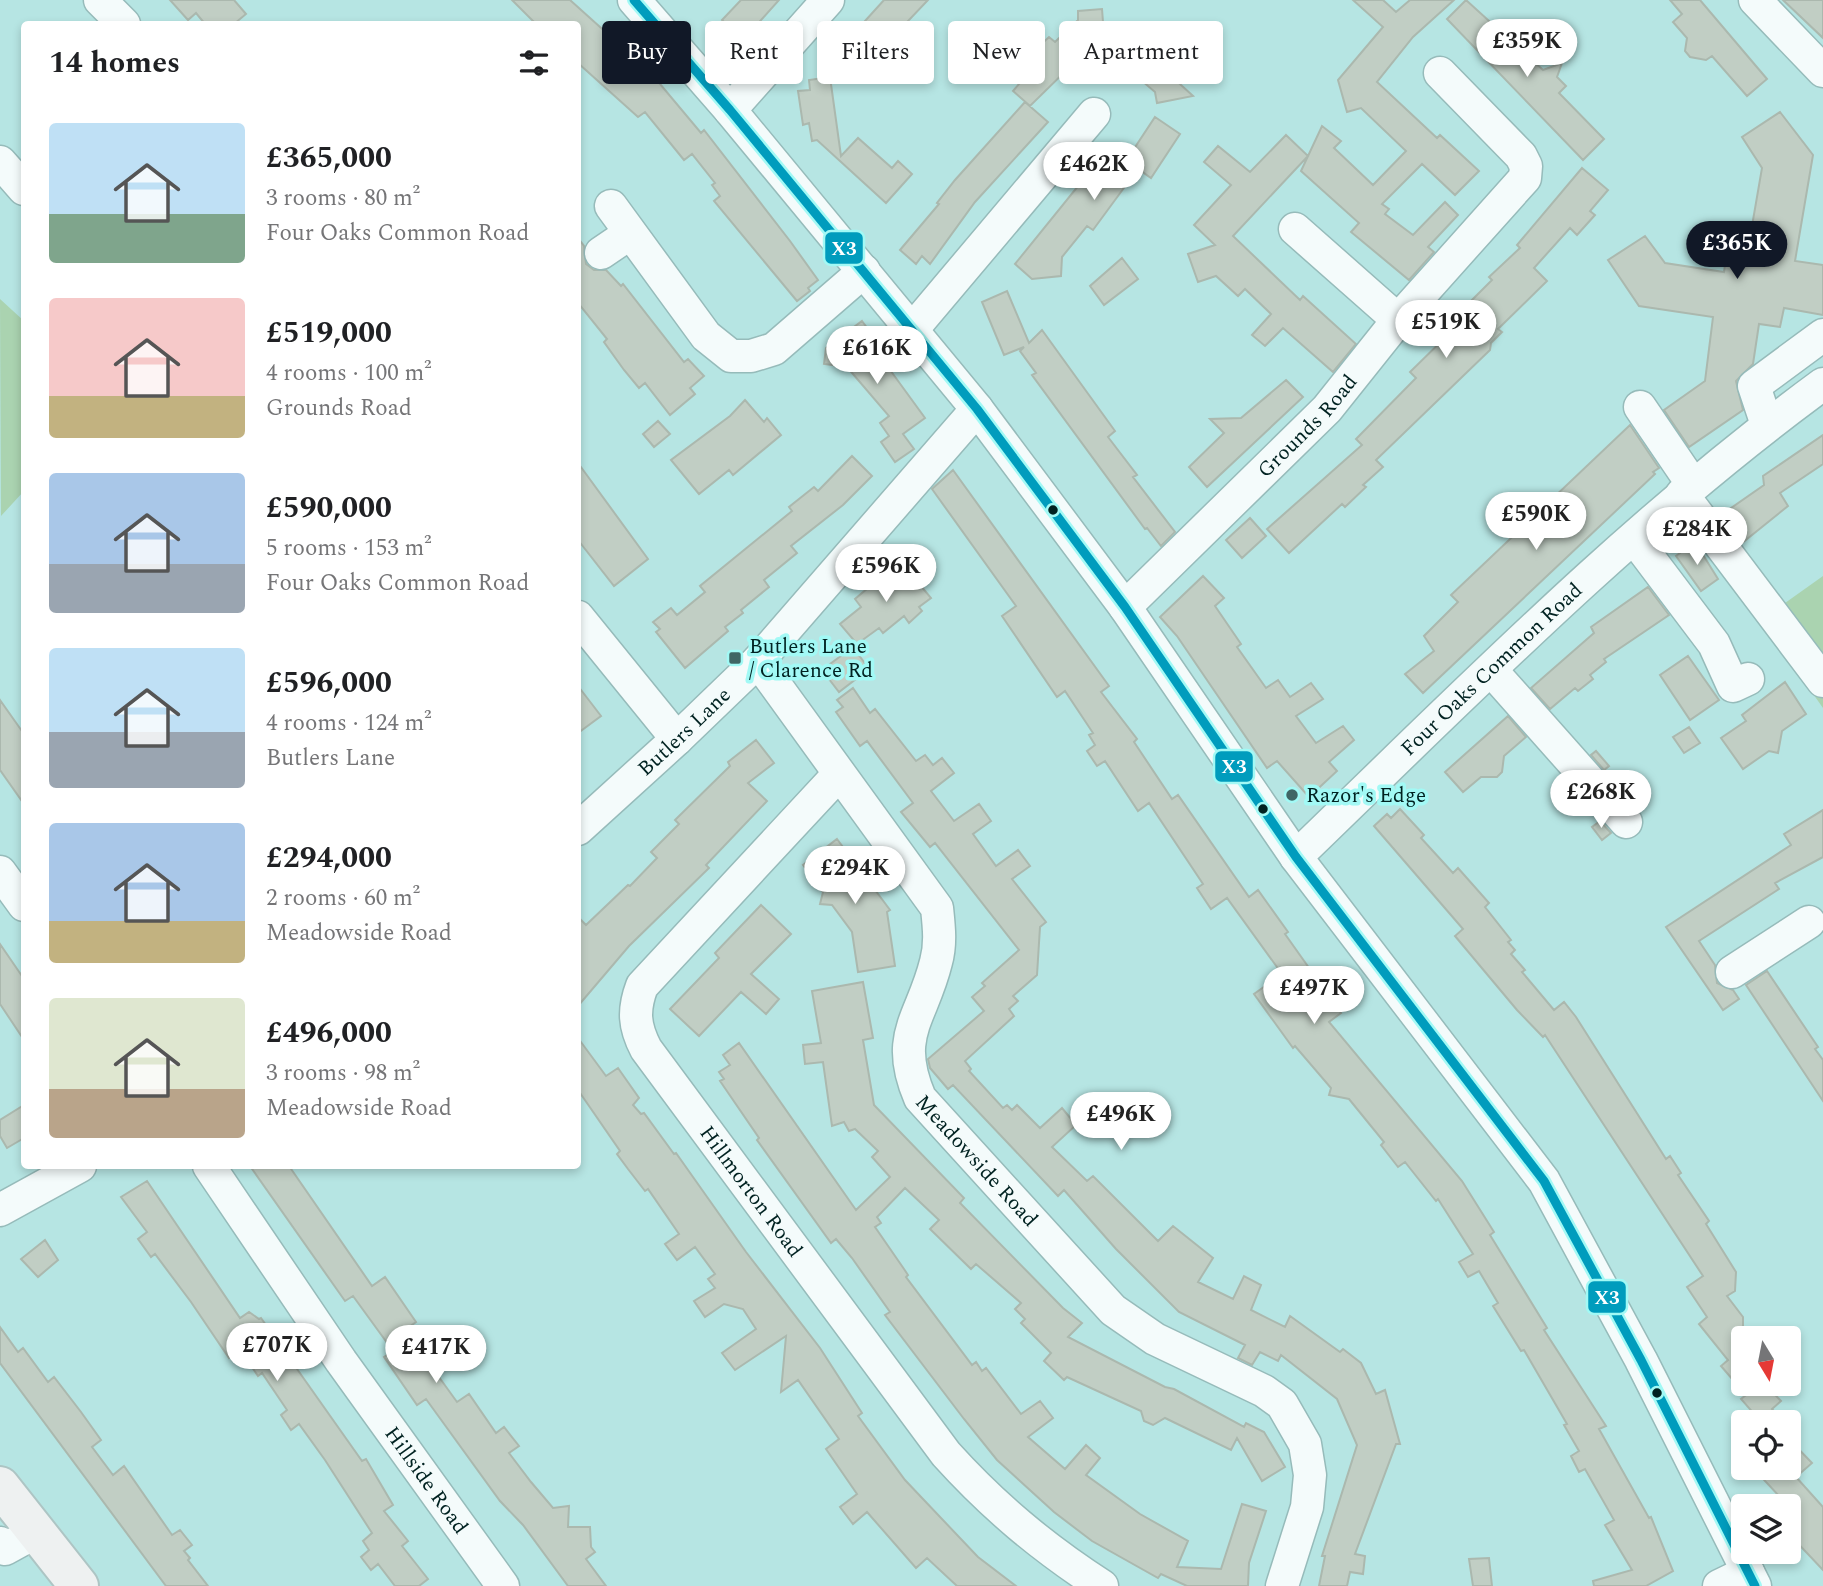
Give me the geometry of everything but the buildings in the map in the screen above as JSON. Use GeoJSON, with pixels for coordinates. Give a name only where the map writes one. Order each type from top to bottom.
{"type":"FeatureCollection","features":[{"type":"Feature","properties":{"kind":"main road"},"geometry":{"type":"LineString","coordinates":[[0,1486],[79,1586]]}},
{"type":"Feature","properties":{"kind":"street"},"geometry":{"type":"LineString","coordinates":[[100,0],[121,21]]}},
{"type":"Feature","properties":{"kind":"street"},"geometry":{"type":"LineString","coordinates":[[634,0],[730,110],[977,409],[1125,607],[1296,857],[1475,1087],[1544,1181],[1635,1348],[1751,1579],[1720,1586]]}},
{"type":"Feature","properties":{"kind":"street"},"geometry":{"type":"LineString","coordinates":[[730,110],[828,0]]}},
{"type":"Feature","properties":{"kind":"street"},"geometry":{"type":"LineString","coordinates":[[1755,0],[1823,71]]}},
{"type":"Feature","properties":{"kind":"street","name":"Grounds Road"},"geometry":{"type":"LineString","coordinates":[[1125,607],[1327,408],[1398,320],[1525,178],[1526,166],[1521,156],[1440,74]]}},
{"type":"Feature","properties":{"kind":"street"},"geometry":{"type":"LineString","coordinates":[[911,331],[1094,114]]}},
{"type":"Feature","properties":{"kind":"street"},"geometry":{"type":"LineString","coordinates":[[0,162],[21,185]]}},
{"type":"Feature","properties":{"kind":"street"},"geometry":{"type":"LineString","coordinates":[[611,206],[706,336],[731,356],[751,356],[774,349],[864,271]]}},
{"type":"Feature","properties":{"kind":"street"},"geometry":{"type":"LineString","coordinates":[[1295,227],[1398,320]]}},
{"type":"Feature","properties":{"kind":"street"},"geometry":{"type":"LineString","coordinates":[[601,253],[629,234]]}},
{"type":"Feature","properties":{"kind":"street"},"geometry":{"type":"LineString","coordinates":[[1767,425],[1754,386],[1823,335]]}},
{"type":"Feature","properties":{"kind":"street","name":"Four Oaks Common Road"},"geometry":{"type":"LineString","coordinates":[[1296,857],[1491,670],[1687,490],[1823,384]]}},
{"type":"Feature","properties":{"kind":"street"},"geometry":{"type":"LineString","coordinates":[[1640,407],[1687,490],[1823,681]]}},
{"type":"Feature","properties":{"kind":"street","name":"Butlers Lane"},"geometry":{"type":"LineString","coordinates":[[581,826],[677,740],[758,661],[977,409]]}},
{"type":"Feature","properties":{"kind":"street"},"geometry":{"type":"LineString","coordinates":[[1634,538],[1714,644],[1734,688]]}},
{"type":"Feature","properties":{"kind":"street"},"geometry":{"type":"LineString","coordinates":[[581,622],[677,740]]}},
{"type":"Feature","properties":{"kind":"street","name":"Meadowside Road"},"geometry":{"type":"LineString","coordinates":[[758,661],[937,908],[940,937],[936,963],[910,1030],[908,1054],[911,1077],[920,1098],[1114,1310],[1155,1339],[1264,1391],[1282,1404],[1295,1424],[1305,1444],[1310,1475],[1308,1496],[1282,1586]]}},
{"type":"Feature","properties":{"kind":"street"},"geometry":{"type":"LineString","coordinates":[[1491,670],[1626,822]]}},
{"type":"Feature","properties":{"kind":"street","name":"Hillmorton Road"},"geometry":{"type":"LineString","coordinates":[[839,774],[642,986],[635,1005],[637,1030],[646,1049],[946,1454],[986,1499],[1052,1553],[1102,1586]]}},
{"type":"Feature","properties":{"kind":"street"},"geometry":{"type":"LineString","coordinates":[[0,872],[21,901]]}},
{"type":"Feature","properties":{"kind":"street"},"geometry":{"type":"LineString","coordinates":[[1732,972],[1818,926]]}},
{"type":"Feature","properties":{"kind":"street"},"geometry":{"type":"LineString","coordinates":[[0,1210],[75,1169]]}},
{"type":"Feature","properties":{"kind":"street","name":"Hillside Road"},"geometry":{"type":"LineString","coordinates":[[211,1169],[341,1361],[503,1586]]}},
{"type":"Feature","properties":{"kind":"street"},"geometry":{"type":"LineString","coordinates":[[0,1543],[5,1549],[36,1532]]}},
{"type":"Feature","properties":{"kind":"green space"},"geometry":{"type":"Polygon","coordinates":[[[0,299],[21,318],[21,494],[1,516],[0,299]]]}},
{"type":"Feature","properties":{"kind":"green space"},"geometry":{"type":"Polygon","coordinates":[[[1823,576],[1823,708],[1761,620],[1823,576]]]}},
{"type":"Feature","properties":{"kind":"transit line","name":"X3"},"geometry":{"type":"LineString","coordinates":[[634,0],[730,110],[977,409],[1125,607],[1296,857],[1544,1181],[1641,1360],[1755,1586]]}},
{"type":"Feature","properties":{"kind":"place","name":"Butlers Lane / Clarence Rd"},"geometry":{"type":"Point","coordinates":[735,658]}},
{"type":"Feature","properties":{"kind":"place","name":"Razor's Edge"},"geometry":{"type":"Point","coordinates":[1292,795]}}]}
